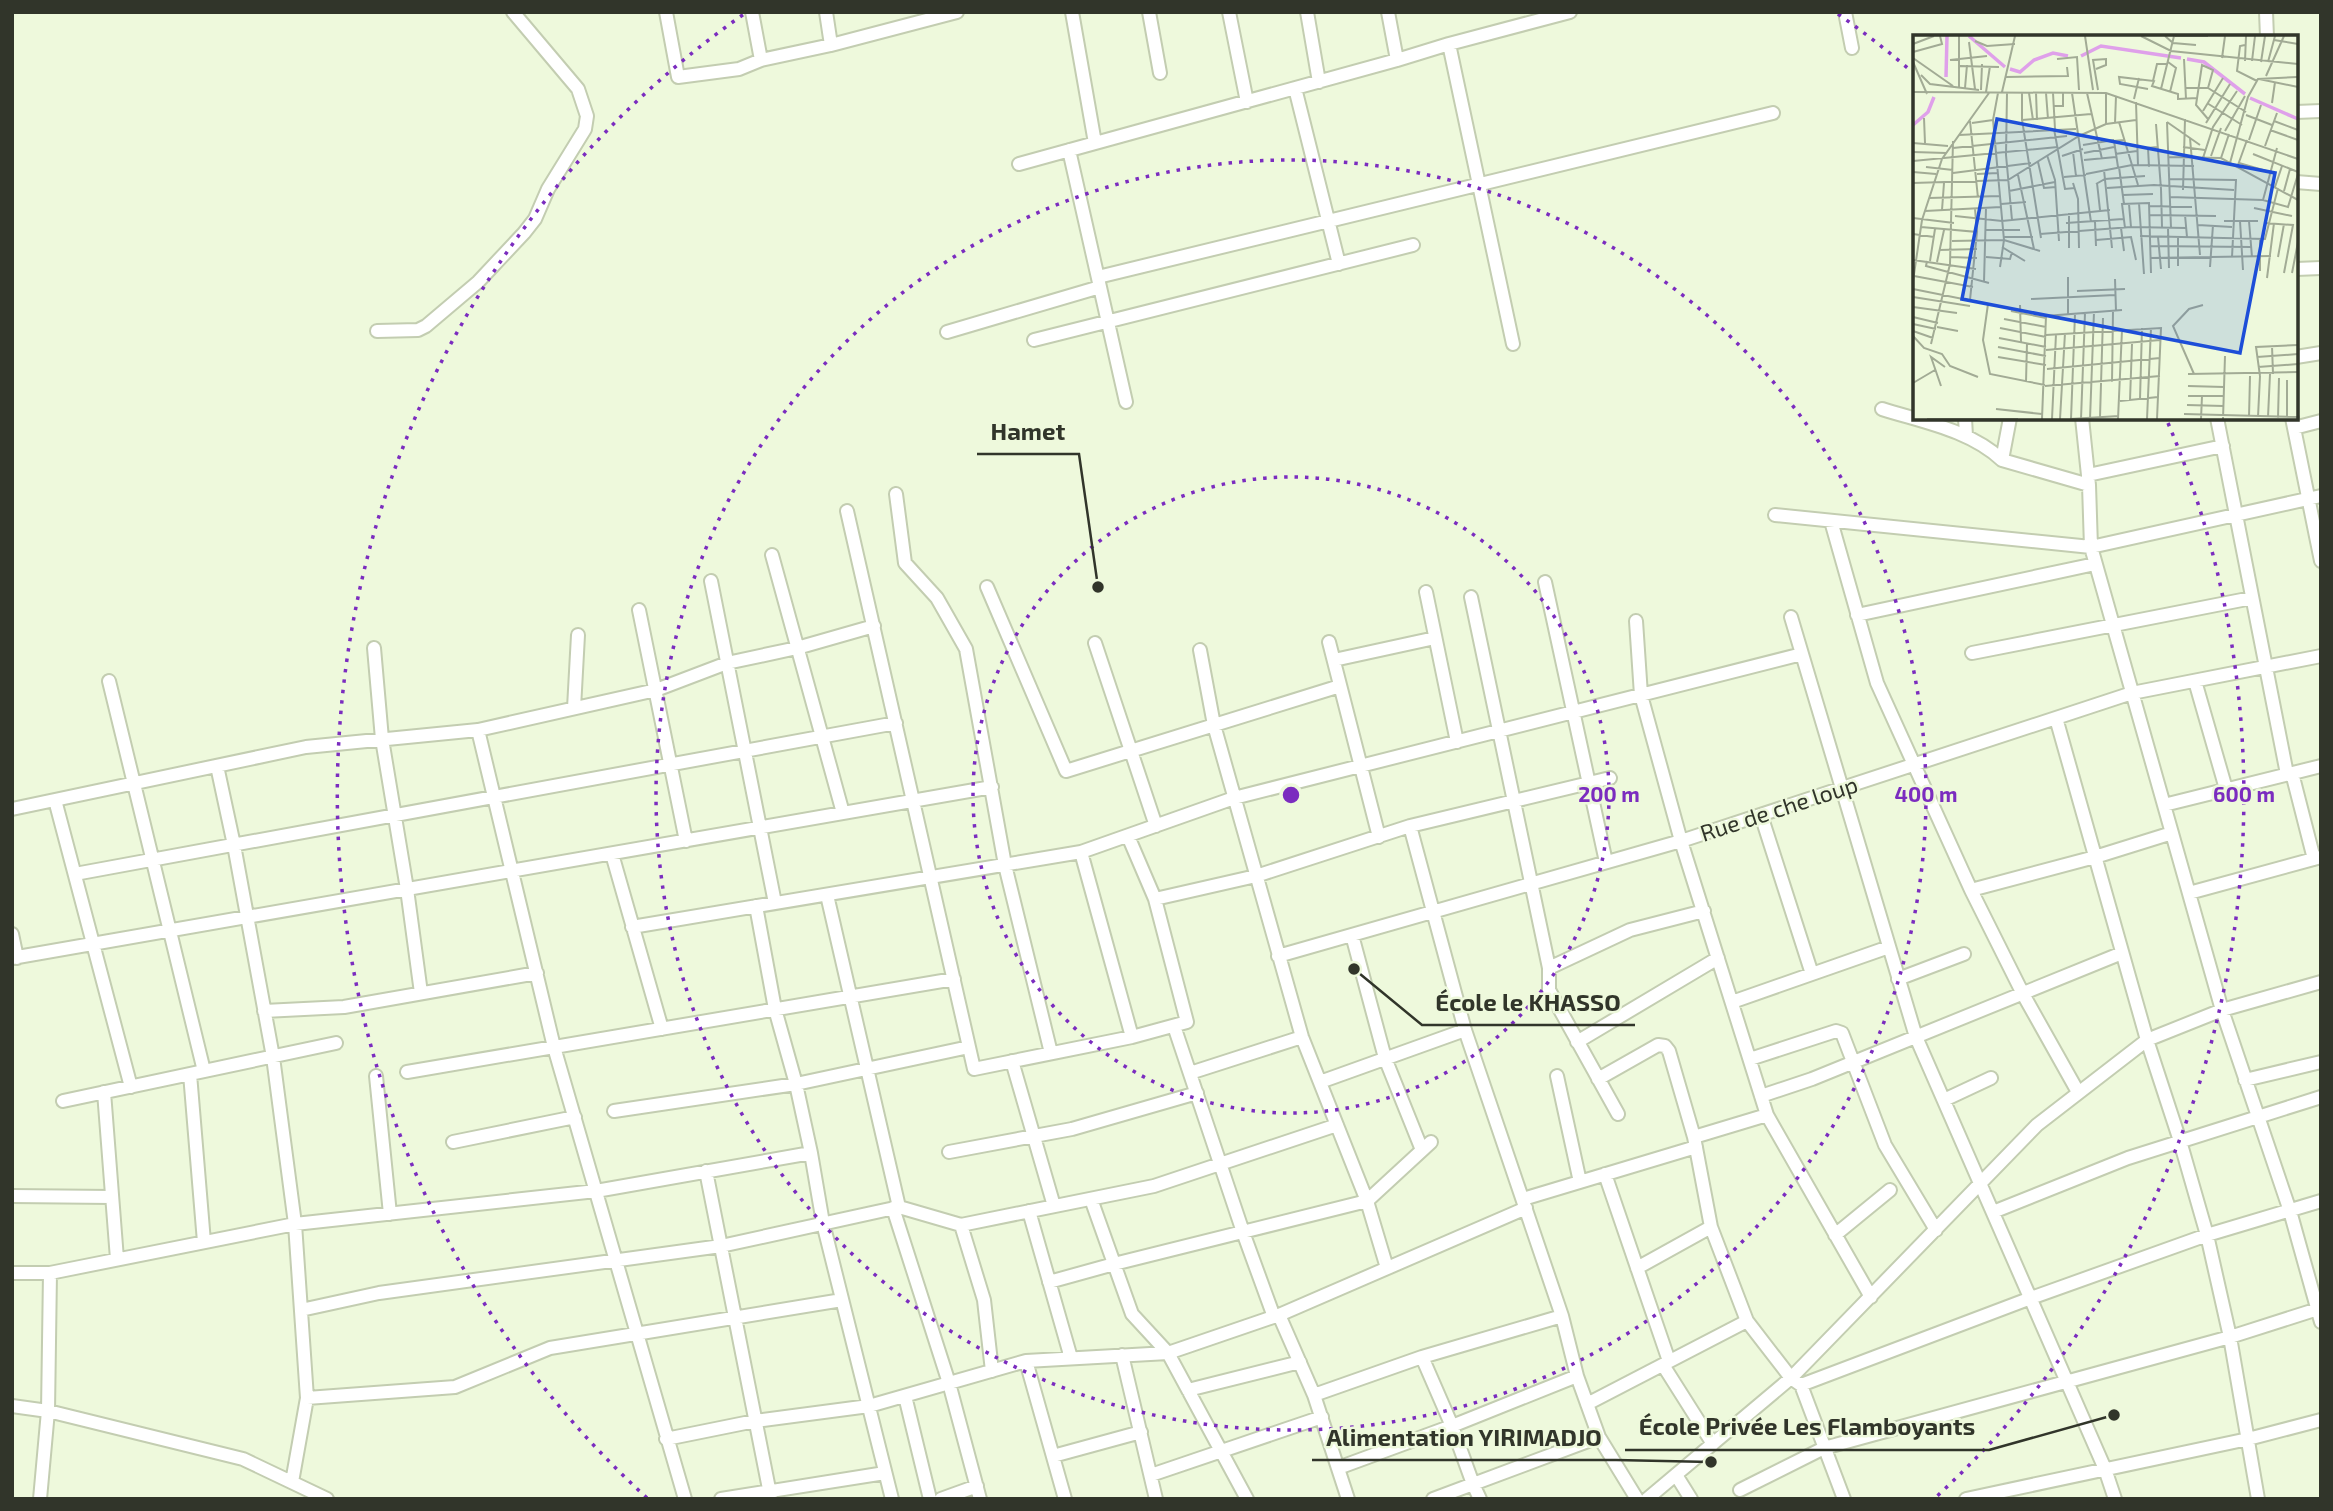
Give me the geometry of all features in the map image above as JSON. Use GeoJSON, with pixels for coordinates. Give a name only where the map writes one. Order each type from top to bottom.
{"type":"FeatureCollection","features":[{"type":"Feature","properties":{"kind":"street"},"geometry":{"type":"LineString","coordinates":[[377,331],[418,330],[478,282],[535,219],[548,189],[585,129],[587,116],[578,89],[513,12]]}},
{"type":"Feature","properties":{"kind":"street"},"geometry":{"type":"LineString","coordinates":[[666,12],[678,77],[739,69],[761,60],[957,12]]}},
{"type":"Feature","properties":{"kind":"street"},"geometry":{"type":"LineString","coordinates":[[752,12],[761,60]]}},
{"type":"Feature","properties":{"kind":"street"},"geometry":{"type":"LineString","coordinates":[[826,12],[831,45]]}},
{"type":"Feature","properties":{"kind":"street"},"geometry":{"type":"LineString","coordinates":[[1072,12],[1096,143]]}},
{"type":"Feature","properties":{"kind":"street"},"geometry":{"type":"LineString","coordinates":[[1149,12],[1160,73]]}},
{"type":"Feature","properties":{"kind":"street"},"geometry":{"type":"LineString","coordinates":[[1229,12],[1247,102]]}},
{"type":"Feature","properties":{"kind":"street"},"geometry":{"type":"LineString","coordinates":[[1307,12],[1319,82]]}},
{"type":"Feature","properties":{"kind":"street"},"geometry":{"type":"LineString","coordinates":[[1388,12],[1397,61]]}},
{"type":"Feature","properties":{"kind":"street"},"geometry":{"type":"LineString","coordinates":[[1018,164],[1570,12]]}},
{"type":"Feature","properties":{"kind":"street"},"geometry":{"type":"LineString","coordinates":[[1845,12],[1853,48]]}},
{"type":"Feature","properties":{"kind":"street"},"geometry":{"type":"LineString","coordinates":[[2266,12],[2267,35]]}},
{"type":"Feature","properties":{"kind":"street"},"geometry":{"type":"LineString","coordinates":[[1449,44],[1513,344]]}},
{"type":"Feature","properties":{"kind":"street"},"geometry":{"type":"LineString","coordinates":[[1295,88],[1339,264]]}},
{"type":"Feature","properties":{"kind":"street"},"geometry":{"type":"LineString","coordinates":[[2298,112],[2321,111]]}},
{"type":"Feature","properties":{"kind":"street"},"geometry":{"type":"LineString","coordinates":[[947,332],[1099,282],[1328,221],[1773,113]]}},
{"type":"Feature","properties":{"kind":"street"},"geometry":{"type":"LineString","coordinates":[[1069,150],[1126,402]]}},
{"type":"Feature","properties":{"kind":"street"},"geometry":{"type":"LineString","coordinates":[[2298,182],[2321,184]]}},
{"type":"Feature","properties":{"kind":"street"},"geometry":{"type":"LineString","coordinates":[[1034,340],[1413,245]]}},
{"type":"Feature","properties":{"kind":"street"},"geometry":{"type":"LineString","coordinates":[[2298,269],[2321,268]]}},
{"type":"Feature","properties":{"kind":"street"},"geometry":{"type":"LineString","coordinates":[[2298,357],[2321,353]]}},
{"type":"Feature","properties":{"kind":"street"},"geometry":{"type":"LineString","coordinates":[[1882,409],[1913,419]]}},
{"type":"Feature","properties":{"kind":"street"},"geometry":{"type":"LineString","coordinates":[[1916,420],[1966,436],[1993,451],[2003,460],[2088,480],[2222,446]]}},
{"type":"Feature","properties":{"kind":"street"},"geometry":{"type":"LineString","coordinates":[[1965,420],[1966,436]]}},
{"type":"Feature","properties":{"kind":"street"},"geometry":{"type":"LineString","coordinates":[[2003,460],[2010,420]]}},
{"type":"Feature","properties":{"kind":"street"},"geometry":{"type":"LineString","coordinates":[[1740,1490],[1824,1448],[2320,1313],[2290,1211],[2222,1010],[2095,564],[2091,547],[2082,420]]}},
{"type":"Feature","properties":{"kind":"street"},"geometry":{"type":"LineString","coordinates":[[2189,893],[2317,858],[2289,773],[2217,420]]}},
{"type":"Feature","properties":{"kind":"street"},"geometry":{"type":"LineString","coordinates":[[2321,421],[2293,423],[2315,497],[2321,561]]}},
{"type":"Feature","properties":{"kind":"street"},"geometry":{"type":"LineString","coordinates":[[897,494],[905,563],[937,598],[966,649],[1005,865],[1051,1053]]}},
{"type":"Feature","properties":{"kind":"street"},"geometry":{"type":"LineString","coordinates":[[1775,515],[2091,547],[2315,497]]}},
{"type":"Feature","properties":{"kind":"street"},"geometry":{"type":"LineString","coordinates":[[848,511],[974,1069],[1187,1023],[1155,899],[1128,836]]}},
{"type":"Feature","properties":{"kind":"street"},"geometry":{"type":"LineString","coordinates":[[1831,521],[1877,684],[1971,890],[2023,994],[2078,1093]]}},
{"type":"Feature","properties":{"kind":"street"},"geometry":{"type":"LineString","coordinates":[[772,555],[843,813]]}},
{"type":"Feature","properties":{"kind":"street"},"geometry":{"type":"LineString","coordinates":[[1857,615],[2095,564]]}},
{"type":"Feature","properties":{"kind":"street"},"geometry":{"type":"LineString","coordinates":[[711,581],[775,903]]}},
{"type":"Feature","properties":{"kind":"street"},"geometry":{"type":"LineString","coordinates":[[1545,582],[1606,862]]}},
{"type":"Feature","properties":{"kind":"street"},"geometry":{"type":"LineString","coordinates":[[987,587],[1066,771],[1340,686]]}},
{"type":"Feature","properties":{"kind":"street"},"geometry":{"type":"LineString","coordinates":[[1426,593],[1457,742]]}},
{"type":"Feature","properties":{"kind":"street"},"geometry":{"type":"LineString","coordinates":[[1471,597],[1549,968],[1549,990],[1618,1114]]}},
{"type":"Feature","properties":{"kind":"street"},"geometry":{"type":"LineString","coordinates":[[1972,653],[2252,598]]}},
{"type":"Feature","properties":{"kind":"street"},"geometry":{"type":"LineString","coordinates":[[639,610],[687,841]]}},
{"type":"Feature","properties":{"kind":"street"},"geometry":{"type":"LineString","coordinates":[[1791,617],[1916,1037],[2105,1469],[2115,1499]]}},
{"type":"Feature","properties":{"kind":"street"},"geometry":{"type":"LineString","coordinates":[[1636,621],[1641,695],[1681,841],[1767,1115],[1871,1297]]}},
{"type":"Feature","properties":{"kind":"street"},"geometry":{"type":"LineString","coordinates":[[12,809],[306,747],[478,730],[656,690],[727,663],[797,648],[874,626]]}},
{"type":"Feature","properties":{"kind":"street"},"geometry":{"type":"LineString","coordinates":[[574,708],[578,635]]}},
{"type":"Feature","properties":{"kind":"street"},"geometry":{"type":"LineString","coordinates":[[1334,660],[1435,638]]}},
{"type":"Feature","properties":{"kind":"street"},"geometry":{"type":"LineString","coordinates":[[1329,642],[1379,837]]}},
{"type":"Feature","properties":{"kind":"street"},"geometry":{"type":"LineString","coordinates":[[1095,643],[1156,826]]}},
{"type":"Feature","properties":{"kind":"street"},"geometry":{"type":"LineString","coordinates":[[374,648],[382,739],[421,993]]}},
{"type":"Feature","properties":{"kind":"street"},"geometry":{"type":"LineString","coordinates":[[1200,650],[1214,725],[1302,1037],[1367,1201],[1387,1268]]}},
{"type":"Feature","properties":{"kind":"street"},"geometry":{"type":"LineString","coordinates":[[632,927],[1081,852],[1234,798],[1802,654]]}},
{"type":"Feature","properties":{"kind":"street","name":"Rue de che loup"},"geometry":{"type":"LineString","coordinates":[[1278,956],[1681,841],[2132,693],[2321,656]]}},
{"type":"Feature","properties":{"kind":"street"},"geometry":{"type":"LineString","coordinates":[[109,681],[204,1071]]}},
{"type":"Feature","properties":{"kind":"street"},"geometry":{"type":"LineString","coordinates":[[2195,681],[2226,789]]}},
{"type":"Feature","properties":{"kind":"street"},"geometry":{"type":"LineString","coordinates":[[2056,719],[2147,1040],[2207,1236],[2230,1337],[2258,1499]]}},
{"type":"Feature","properties":{"kind":"street"},"geometry":{"type":"LineString","coordinates":[[75,874],[895,723]]}},
{"type":"Feature","properties":{"kind":"street"},"geometry":{"type":"LineString","coordinates":[[478,730],[554,1047],[685,1499]]}},
{"type":"Feature","properties":{"kind":"street"},"geometry":{"type":"LineString","coordinates":[[2164,805],[2321,765]]}},
{"type":"Feature","properties":{"kind":"street"},"geometry":{"type":"LineString","coordinates":[[217,766],[273,1057],[295,1224],[307,1398],[292,1482]]}},
{"type":"Feature","properties":{"kind":"street"},"geometry":{"type":"LineString","coordinates":[[1155,899],[1256,876],[1410,827],[1611,778]]}},
{"type":"Feature","properties":{"kind":"street"},"geometry":{"type":"LineString","coordinates":[[12,934],[15,958],[992,787]]}},
{"type":"Feature","properties":{"kind":"street"},"geometry":{"type":"LineString","coordinates":[[55,800],[131,1087]]}},
{"type":"Feature","properties":{"kind":"street"},"geometry":{"type":"LineString","coordinates":[[1761,815],[1812,974]]}},
{"type":"Feature","properties":{"kind":"street"},"geometry":{"type":"LineString","coordinates":[[1410,827],[1465,1030],[1562,1316],[1577,1376],[1599,1437],[1637,1499]]}},
{"type":"Feature","properties":{"kind":"street"},"geometry":{"type":"LineString","coordinates":[[1971,890],[2172,833]]}},
{"type":"Feature","properties":{"kind":"street"},"geometry":{"type":"LineString","coordinates":[[1081,852],[1132,1037]]}},
{"type":"Feature","properties":{"kind":"street"},"geometry":{"type":"LineString","coordinates":[[612,853],[662,1029]]}},
{"type":"Feature","properties":{"kind":"street"},"geometry":{"type":"LineString","coordinates":[[827,895],[896,1207],[979,1492],[942,1499]]}},
{"type":"Feature","properties":{"kind":"street"},"geometry":{"type":"LineString","coordinates":[[756,906],[775,1009],[796,1084],[811,1153],[823,1223],[892,1499]]}},
{"type":"Feature","properties":{"kind":"street"},"geometry":{"type":"LineString","coordinates":[[1549,968],[1630,930],[1704,911]]}},
{"type":"Feature","properties":{"kind":"street"},"geometry":{"type":"LineString","coordinates":[[1049,1282],[1367,1201],[1426,1146],[1385,1058],[1352,935]]}},
{"type":"Feature","properties":{"kind":"street"},"geometry":{"type":"LineString","coordinates":[[1732,1002],[1889,947]]}},
{"type":"Feature","properties":{"kind":"street"},"geometry":{"type":"LineString","coordinates":[[1761,1096],[1854,1062],[2122,953]]}},
{"type":"Feature","properties":{"kind":"street"},"geometry":{"type":"LineString","coordinates":[[1898,979],[1964,954]]}},
{"type":"Feature","properties":{"kind":"street"},"geometry":{"type":"LineString","coordinates":[[1577,1042],[1718,958]]}},
{"type":"Feature","properties":{"kind":"street"},"geometry":{"type":"LineString","coordinates":[[264,1011],[344,1007],[537,974]]}},
{"type":"Feature","properties":{"kind":"street"},"geometry":{"type":"LineString","coordinates":[[407,1072],[954,979]]}},
{"type":"Feature","properties":{"kind":"street"},"geometry":{"type":"LineString","coordinates":[[1647,1499],[1713,1444],[1796,1381],[1871,1297],[2037,1125],[2147,1040],[2222,1010],[2321,982]]}},
{"type":"Feature","properties":{"kind":"street"},"geometry":{"type":"LineString","coordinates":[[1174,1026],[1243,1233],[1277,1316],[1314,1395],[1348,1499]]}},
{"type":"Feature","properties":{"kind":"street"},"geometry":{"type":"LineString","coordinates":[[1320,1082],[1465,1030]]}},
{"type":"Feature","properties":{"kind":"street"},"geometry":{"type":"LineString","coordinates":[[1749,1059],[1836,1031],[1842,1033],[1885,1146],[1936,1230]]}},
{"type":"Feature","properties":{"kind":"street"},"geometry":{"type":"LineString","coordinates":[[1190,1073],[1302,1037]]}},
{"type":"Feature","properties":{"kind":"street"},"geometry":{"type":"LineString","coordinates":[[64,1101],[336,1043]]}},
{"type":"Feature","properties":{"kind":"street"},"geometry":{"type":"LineString","coordinates":[[1598,1079],[1658,1045],[1665,1046],[1670,1051],[1695,1142],[1711,1227],[1747,1321],[1796,1381],[1844,1499]]}},
{"type":"Feature","properties":{"kind":"street"},"geometry":{"type":"LineString","coordinates":[[614,1111],[796,1084],[969,1047]]}},
{"type":"Feature","properties":{"kind":"street"},"geometry":{"type":"LineString","coordinates":[[1012,1061],[1054,1206]]}},
{"type":"Feature","properties":{"kind":"street"},"geometry":{"type":"LineString","coordinates":[[2245,1080],[2321,1062]]}},
{"type":"Feature","properties":{"kind":"street"},"geometry":{"type":"LineString","coordinates":[[190,1074],[204,1242]]}},
{"type":"Feature","properties":{"kind":"street"},"geometry":{"type":"LineString","coordinates":[[376,1076],[390,1214]]}},
{"type":"Feature","properties":{"kind":"street"},"geometry":{"type":"LineString","coordinates":[[1557,1076],[1580,1182]]}},
{"type":"Feature","properties":{"kind":"street"},"geometry":{"type":"LineString","coordinates":[[1944,1100],[1991,1078]]}},
{"type":"Feature","properties":{"kind":"street"},"geometry":{"type":"LineString","coordinates":[[104,1092],[117,1259]]}},
{"type":"Feature","properties":{"kind":"street"},"geometry":{"type":"LineString","coordinates":[[949,1152],[1072,1129],[1197,1093]]}},
{"type":"Feature","properties":{"kind":"street"},"geometry":{"type":"LineString","coordinates":[[1993,1212],[2128,1158],[2321,1097]]}},
{"type":"Feature","properties":{"kind":"street"},"geometry":{"type":"LineString","coordinates":[[666,1438],[755,1421],[869,1406],[1026,1361],[1168,1353],[1277,1316],[1524,1204],[1767,1115]]}},
{"type":"Feature","properties":{"kind":"street"},"geometry":{"type":"LineString","coordinates":[[453,1142],[575,1117]]}},
{"type":"Feature","properties":{"kind":"street"},"geometry":{"type":"LineString","coordinates":[[301,1310],[379,1293],[721,1246],[896,1207],[961,1225],[1154,1186],[1337,1125]]}},
{"type":"Feature","properties":{"kind":"street"},"geometry":{"type":"LineString","coordinates":[[12,1273],[50,1272],[295,1224],[596,1191],[811,1153]]}},
{"type":"Feature","properties":{"kind":"street"},"geometry":{"type":"LineString","coordinates":[[706,1171],[770,1495]]}},
{"type":"Feature","properties":{"kind":"street"},"geometry":{"type":"LineString","coordinates":[[1605,1174],[1666,1363],[1713,1444]]}},
{"type":"Feature","properties":{"kind":"street"},"geometry":{"type":"LineString","coordinates":[[1835,1235],[1890,1190]]}},
{"type":"Feature","properties":{"kind":"street"},"geometry":{"type":"LineString","coordinates":[[12,1196],[113,1197]]}},
{"type":"Feature","properties":{"kind":"street"},"geometry":{"type":"LineString","coordinates":[[1091,1199],[1132,1314],[1168,1353],[1247,1499]]}},
{"type":"Feature","properties":{"kind":"street"},"geometry":{"type":"LineString","coordinates":[[1796,1381],[2207,1236],[2321,1201]]}},
{"type":"Feature","properties":{"kind":"street"},"geometry":{"type":"LineString","coordinates":[[1030,1211],[1071,1359]]}},
{"type":"Feature","properties":{"kind":"street"},"geometry":{"type":"LineString","coordinates":[[961,1225],[984,1300],[992,1371]]}},
{"type":"Feature","properties":{"kind":"street"},"geometry":{"type":"LineString","coordinates":[[1637,1268],[1711,1227]]}},
{"type":"Feature","properties":{"kind":"street"},"geometry":{"type":"LineString","coordinates":[[40,1499],[48,1411],[50,1272]]}},
{"type":"Feature","properties":{"kind":"street"},"geometry":{"type":"LineString","coordinates":[[307,1398],[455,1387],[550,1348],[842,1300]]}},
{"type":"Feature","properties":{"kind":"street"},"geometry":{"type":"LineString","coordinates":[[1314,1395],[1422,1357],[1562,1316]]}},
{"type":"Feature","properties":{"kind":"street"},"geometry":{"type":"LineString","coordinates":[[1587,1404],[1747,1321]]}},
{"type":"Feature","properties":{"kind":"street"},"geometry":{"type":"LineString","coordinates":[[1122,1355],[1156,1499]]}},
{"type":"Feature","properties":{"kind":"street"},"geometry":{"type":"LineString","coordinates":[[1422,1357],[1480,1499]]}},
{"type":"Feature","properties":{"kind":"street"},"geometry":{"type":"LineString","coordinates":[[1026,1361],[1065,1499]]}},
{"type":"Feature","properties":{"kind":"street"},"geometry":{"type":"LineString","coordinates":[[1188,1390],[1300,1362]]}},
{"type":"Feature","properties":{"kind":"street"},"geometry":{"type":"LineString","coordinates":[[1338,1468],[1577,1376]]}},
{"type":"Feature","properties":{"kind":"street"},"geometry":{"type":"LineString","coordinates":[[905,1396],[930,1499]]}},
{"type":"Feature","properties":{"kind":"street"},"geometry":{"type":"LineString","coordinates":[[12,1406],[48,1411],[243,1460],[322,1498]]}},
{"type":"Feature","properties":{"kind":"street"},"geometry":{"type":"LineString","coordinates":[[1151,1475],[1322,1417]]}},
{"type":"Feature","properties":{"kind":"street"},"geometry":{"type":"LineString","coordinates":[[1966,1499],[2248,1439],[2321,1420]]}},
{"type":"Feature","properties":{"kind":"street"},"geometry":{"type":"LineString","coordinates":[[1053,1456],[1140,1432]]}},
{"type":"Feature","properties":{"kind":"street"},"geometry":{"type":"LineString","coordinates":[[1433,1499],[1599,1437]]}},
{"type":"Feature","properties":{"kind":"street"},"geometry":{"type":"LineString","coordinates":[[721,1499],[770,1495],[885,1474]]}},
{"type":"Feature","properties":{"kind":"street"},"geometry":{"type":"LineString","coordinates":[[1676,1475],[1691,1499]]}},
{"type":"Feature","properties":{"kind":"place","name":"Hamet"},"geometry":{"type":"Point","coordinates":[1098,587]}},
{"type":"Feature","properties":{"kind":"place","name":"École le KHASSO"},"geometry":{"type":"Point","coordinates":[1354,969]}},
{"type":"Feature","properties":{"kind":"place","name":"École Privée Les Flamboyants"},"geometry":{"type":"Point","coordinates":[2114,1415]}},
{"type":"Feature","properties":{"kind":"place","name":"Alimentation YIRIMADJO"},"geometry":{"type":"Point","coordinates":[1711,1462]}}]}
